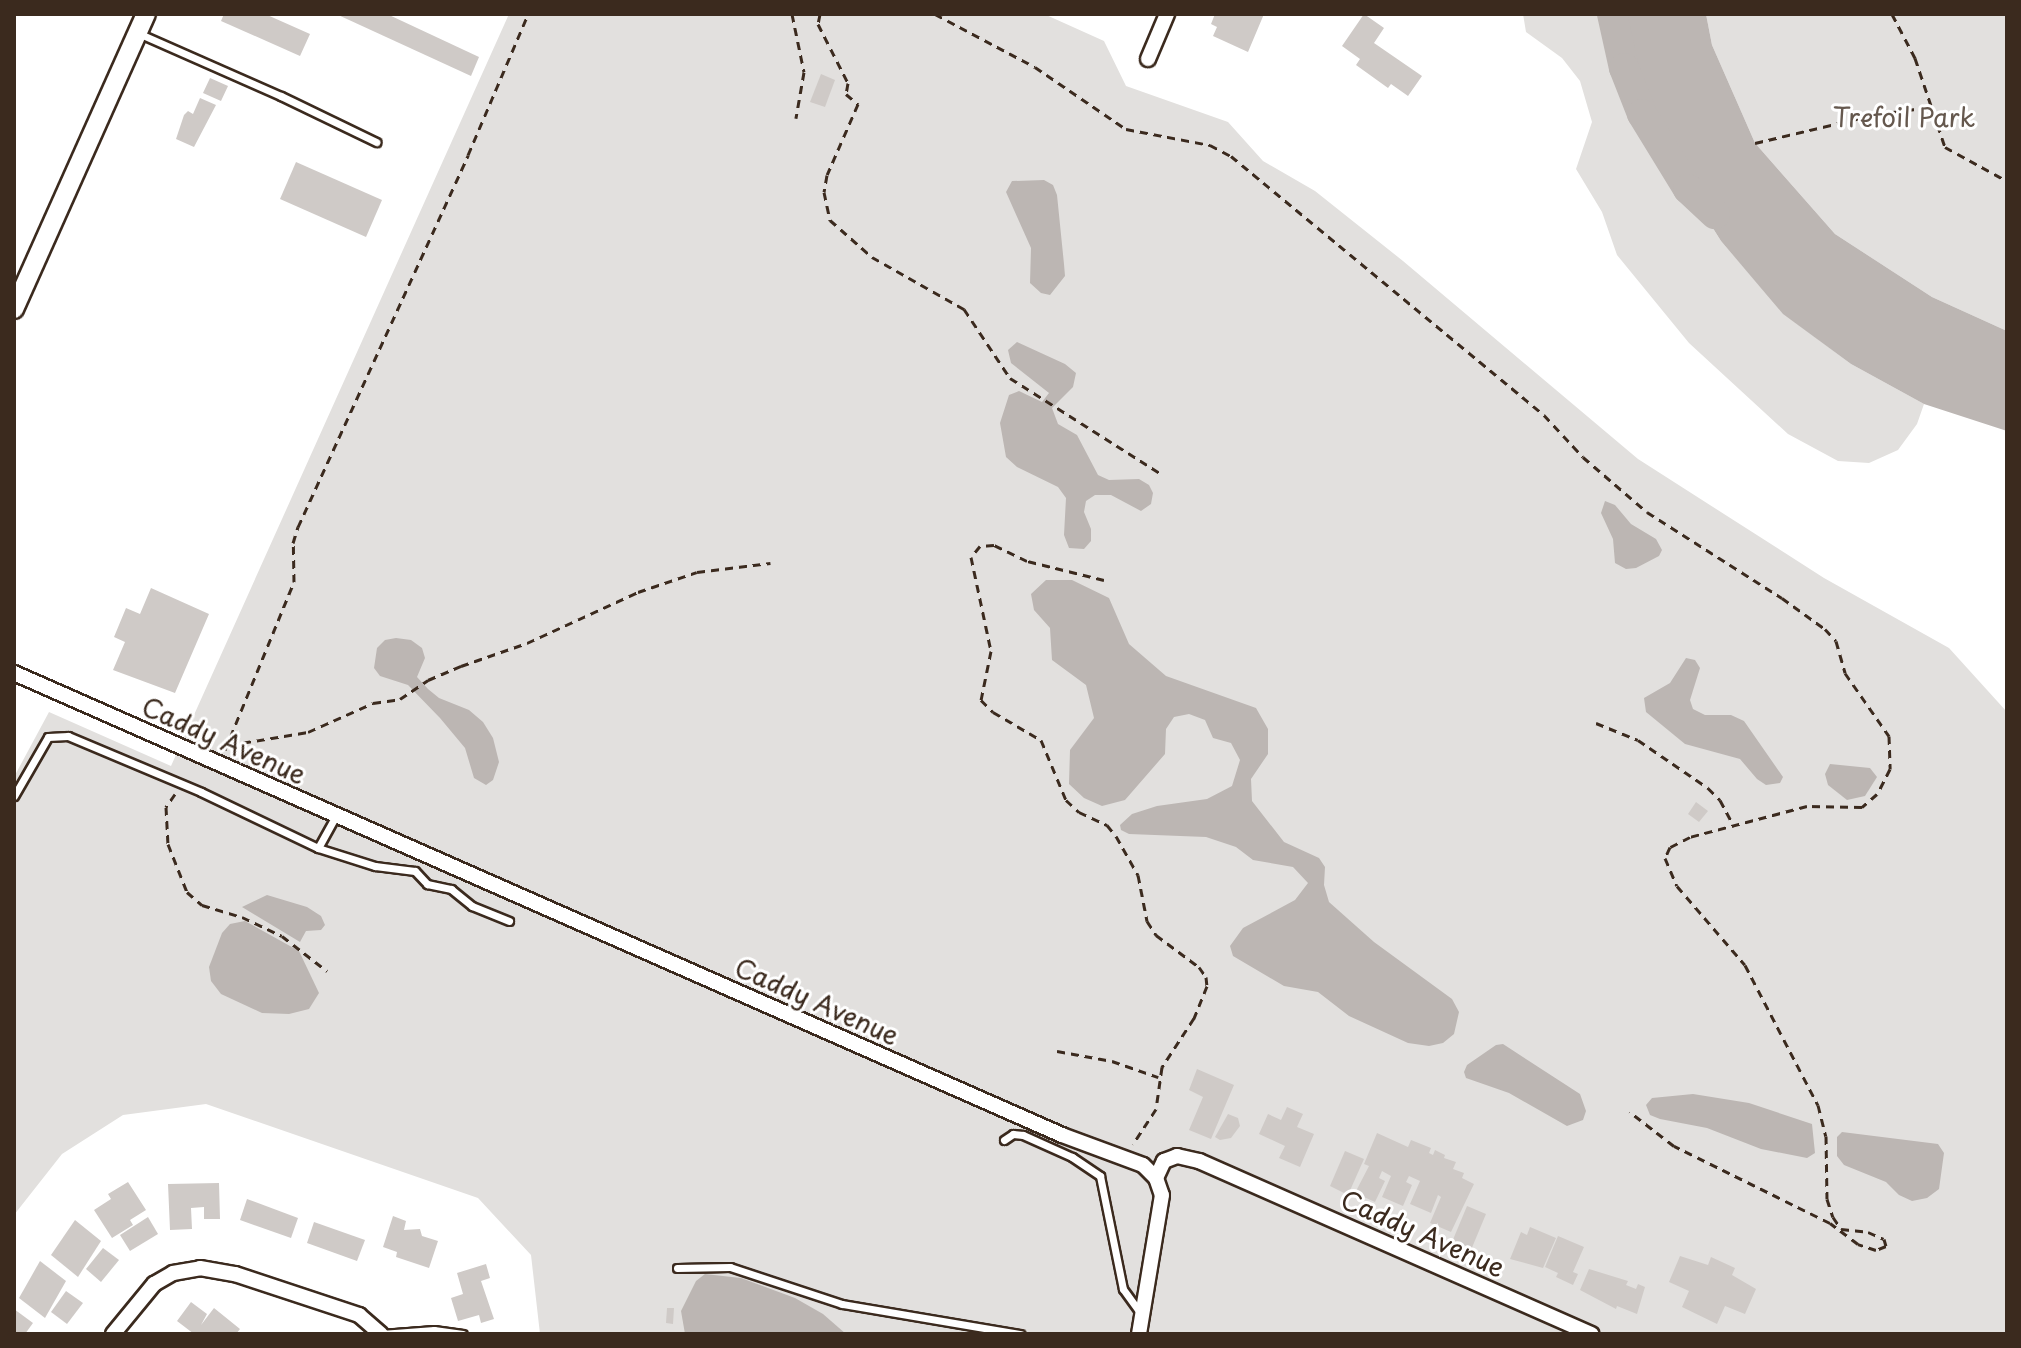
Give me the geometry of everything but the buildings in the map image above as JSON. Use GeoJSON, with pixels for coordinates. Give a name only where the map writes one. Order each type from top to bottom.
{"type":"FeatureCollection","features":[{"type":"Feature","properties":{"kind":"street"},"geometry":{"type":"LineString","coordinates":[[14,309],[146,14]]}},
{"type":"Feature","properties":{"kind":"street"},"geometry":{"type":"LineString","coordinates":[[1148,59],[1167,14]]}},
{"type":"Feature","properties":{"kind":"street","name":"Caddy Avenue"},"geometry":{"type":"LineString","coordinates":[[14,673],[1062,1135],[1143,1165],[1156,1178],[1164,1161],[1177,1156],[1199,1161],[1592,1334]]}},
{"type":"Feature","properties":{"kind":"street"},"geometry":{"type":"LineString","coordinates":[[1139,1334],[1162,1195],[1156,1178]]}},
{"type":"Feature","properties":{"kind":"street"},"geometry":{"type":"LineString","coordinates":[[113,1334],[154,1284],[173,1273],[200,1268],[235,1274],[359,1315],[381,1334]]}},
{"type":"Feature","properties":{"kind":"lane"},"geometry":{"type":"LineString","coordinates":[[137,33],[281,96],[376,142]]}},
{"type":"Feature","properties":{"kind":"lane"},"geometry":{"type":"LineString","coordinates":[[14,796],[48,737],[68,736],[201,792],[318,848],[375,866],[415,871],[427,884],[451,889],[472,906],[509,921]]}},
{"type":"Feature","properties":{"kind":"lane"},"geometry":{"type":"LineString","coordinates":[[318,848],[336,816]]}},
{"type":"Feature","properties":{"kind":"lane"},"geometry":{"type":"LineString","coordinates":[[1004,1140],[1013,1134],[1023,1135],[1072,1157],[1100,1176],[1123,1289],[1142,1316]]}},
{"type":"Feature","properties":{"kind":"lane"},"geometry":{"type":"LineString","coordinates":[[677,1268],[730,1267],[842,1304],[1020,1334]]}},
{"type":"Feature","properties":{"kind":"lane"},"geometry":{"type":"LineString","coordinates":[[381,1334],[434,1330],[463,1334]]}},
{"type":"Feature","properties":{"kind":"path"},"geometry":{"type":"LineString","coordinates":[[217,764],[294,582],[293,543],[298,527],[468,155],[528,14]]}},
{"type":"Feature","properties":{"kind":"path"},"geometry":{"type":"LineString","coordinates":[[792,14],[804,72],[796,118]]}},
{"type":"Feature","properties":{"kind":"path"},"geometry":{"type":"LineString","coordinates":[[820,14],[818,24],[845,75],[846,94],[858,104],[827,175],[824,192],[830,220],[872,257],[964,309],[1002,369],[1039,398],[1107,436],[1163,475]]}},
{"type":"Feature","properties":{"kind":"path"},"geometry":{"type":"LineString","coordinates":[[935,14],[1035,67],[1126,129],[1210,145],[1231,156],[1544,415],[1583,457],[1647,512],[1825,629],[1836,641],[1839,659],[1852,685],[1874,711],[1889,736],[1891,753],[1885,780],[1862,807],[1807,806],[1676,842],[1666,852],[1666,864],[1677,886],[1723,934],[1745,965],[1818,1105],[1829,1160],[1827,1199],[1841,1229]]}},
{"type":"Feature","properties":{"kind":"path"},"geometry":{"type":"LineString","coordinates":[[1892,14],[1915,58],[1945,147],[2007,181]]}},
{"type":"Feature","properties":{"kind":"path"},"geometry":{"type":"LineString","coordinates":[[1755,143],[1878,114],[1931,107]]}},
{"type":"Feature","properties":{"kind":"path"},"geometry":{"type":"LineString","coordinates":[[1104,580],[1027,561],[994,545],[975,549],[971,562],[983,598],[991,651],[980,695],[993,712],[1041,740],[1066,800],[1079,812],[1107,825],[1116,836],[1138,875],[1145,913],[1156,935],[1204,973],[1207,986],[1194,1018],[1158,1077],[1156,1109],[1127,1160]]}},
{"type":"Feature","properties":{"kind":"path"},"geometry":{"type":"LineString","coordinates":[[227,746],[308,732],[373,703],[407,696],[428,680],[527,643],[652,587],[697,572],[770,563]]}},
{"type":"Feature","properties":{"kind":"path"},"geometry":{"type":"LineString","coordinates":[[1596,723],[1638,740],[1708,788],[1720,800],[1734,826]]}},
{"type":"Feature","properties":{"kind":"path"},"geometry":{"type":"LineString","coordinates":[[201,792],[175,794],[166,807],[168,844],[187,892],[202,905],[242,917],[282,936],[327,971]]}},
{"type":"Feature","properties":{"kind":"path"},"geometry":{"type":"LineString","coordinates":[[1057,1051],[1112,1061],[1158,1077]]}},
{"type":"Feature","properties":{"kind":"path"},"geometry":{"type":"LineString","coordinates":[[1630,1112],[1674,1146],[1841,1229],[1858,1244],[1881,1250],[1887,1243],[1868,1232],[1841,1229]]}},
{"type":"Feature","properties":{"kind":"green space"},"geometry":{"type":"Polygon","coordinates":[[[509,14],[1044,14],[1104,41],[1126,86],[1228,122],[1263,161],[1315,191],[1638,459],[1824,578],[1949,648],[2007,712],[2007,1334],[540,1334],[531,1255],[478,1198],[206,1104],[123,1115],[62,1154],[14,1215],[14,777],[49,712],[171,766],[509,14]]]}},
{"type":"Feature","properties":{"kind":"green space"},"geometry":{"type":"Polygon","coordinates":[[[1523,14],[1604,14],[1616,50],[1663,151],[1721,241],[1784,314],[1851,364],[1924,404],[1917,424],[1898,450],[1869,463],[1838,461],[1788,434],[1689,343],[1617,255],[1602,212],[1576,169],[1592,122],[1580,81],[1562,58],[1526,32],[1523,14]]]}},
{"type":"Feature","properties":{"kind":"green space","name":"Trefoil Park"},"geometry":{"type":"Polygon","coordinates":[[[1706,14],[2007,14],[2007,331],[1932,297],[1835,234],[1755,143],[1712,45],[1706,14]]]}},
{"type":"Feature","properties":{"kind":"shaded area"},"geometry":{"type":"Polygon","coordinates":[[[1604,14],[1706,14],[1712,45],[1755,143],[1835,234],[1932,297],[2007,331],[2007,431],[1924,404],[1851,364],[1783,314],[1721,241],[1664,151],[1616,50],[1604,14]]]}},
{"type":"Feature","properties":{"kind":"shaded area"},"geometry":{"type":"Polygon","coordinates":[[[1044,180],[1053,185],[1057,195],[1065,276],[1050,295],[1041,293],[1030,283],[1031,248],[1006,192],[1012,181],[1044,180]]]}},
{"type":"Feature","properties":{"kind":"shaded area"},"geometry":{"type":"Polygon","coordinates":[[[1017,342],[1065,364],[1076,373],[1073,387],[1052,408],[1058,424],[1077,435],[1098,475],[1109,480],[1139,479],[1149,485],[1153,493],[1151,504],[1141,511],[1111,495],[1095,495],[1086,501],[1084,512],[1091,529],[1091,541],[1084,549],[1069,548],[1064,535],[1066,498],[1058,487],[1017,467],[1006,457],[1000,423],[1009,395],[1019,391],[1042,402],[1049,393],[1011,363],[1008,350],[1017,342]]]}},
{"type":"Feature","properties":{"kind":"shaded area"},"geometry":{"type":"Polygon","coordinates":[[[1605,501],[1615,505],[1631,524],[1656,539],[1662,550],[1659,556],[1636,568],[1626,569],[1615,563],[1613,539],[1601,513],[1605,501]]]}},
{"type":"Feature","properties":{"kind":"shaded area"},"geometry":{"type":"Polygon","coordinates":[[[1046,580],[1072,580],[1109,598],[1129,644],[1166,676],[1256,708],[1268,729],[1268,754],[1251,779],[1252,801],[1284,842],[1319,858],[1325,867],[1324,885],[1329,902],[1374,942],[1452,999],[1459,1012],[1454,1034],[1443,1043],[1429,1046],[1408,1043],[1349,1016],[1318,992],[1284,986],[1233,956],[1230,946],[1243,928],[1295,900],[1308,883],[1293,867],[1253,860],[1236,847],[1206,837],[1129,834],[1121,830],[1120,825],[1132,814],[1157,806],[1207,799],[1232,786],[1240,760],[1231,743],[1213,738],[1205,720],[1189,714],[1174,717],[1166,729],[1165,754],[1125,800],[1102,806],[1084,798],[1069,784],[1070,750],[1094,718],[1086,685],[1052,660],[1050,628],[1034,610],[1031,594],[1046,580]]]}},
{"type":"Feature","properties":{"kind":"shaded area"},"geometry":{"type":"Polygon","coordinates":[[[385,640],[411,640],[422,648],[425,658],[417,677],[428,689],[439,698],[469,710],[483,722],[493,738],[499,762],[493,780],[486,785],[474,778],[465,748],[440,718],[408,685],[380,676],[374,668],[377,648],[385,640]]]}},
{"type":"Feature","properties":{"kind":"shaded area"},"geometry":{"type":"Polygon","coordinates":[[[1686,658],[1695,660],[1700,668],[1690,700],[1693,709],[1705,715],[1731,715],[1744,721],[1783,777],[1780,783],[1766,785],[1740,759],[1685,744],[1646,712],[1644,698],[1670,683],[1686,658]]]}},
{"type":"Feature","properties":{"kind":"shaded area"},"geometry":{"type":"Polygon","coordinates":[[[1830,764],[1870,768],[1877,777],[1865,796],[1847,800],[1828,785],[1825,774],[1830,764]]]}},
{"type":"Feature","properties":{"kind":"shaded area"},"geometry":{"type":"Polygon","coordinates":[[[267,895],[307,907],[321,916],[325,925],[321,930],[306,931],[300,942],[242,907],[267,895]]]}},
{"type":"Feature","properties":{"kind":"shaded area"},"geometry":{"type":"Polygon","coordinates":[[[245,921],[299,951],[319,993],[309,1009],[289,1014],[262,1013],[221,994],[211,981],[209,967],[222,933],[230,924],[245,921]]]}},
{"type":"Feature","properties":{"kind":"shaded area"},"geometry":{"type":"Polygon","coordinates":[[[1503,1044],[1580,1094],[1586,1111],[1583,1120],[1567,1126],[1509,1093],[1466,1078],[1464,1072],[1467,1065],[1496,1045],[1503,1044]]]}},
{"type":"Feature","properties":{"kind":"shaded area"},"geometry":{"type":"Polygon","coordinates":[[[1693,1094],[1749,1103],[1812,1124],[1815,1153],[1807,1158],[1761,1149],[1707,1128],[1660,1119],[1650,1115],[1646,1105],[1652,1098],[1693,1094]]]}},
{"type":"Feature","properties":{"kind":"shaded area"},"geometry":{"type":"Polygon","coordinates":[[[1842,1132],[1938,1144],[1944,1153],[1939,1189],[1927,1198],[1912,1201],[1899,1195],[1886,1182],[1844,1165],[1837,1156],[1837,1137],[1842,1132]]]}},
{"type":"Feature","properties":{"kind":"shaded area"},"geometry":{"type":"Polygon","coordinates":[[[705,1274],[741,1278],[795,1298],[823,1314],[846,1334],[685,1334],[681,1311],[696,1281],[705,1274]]]}},
{"type":"Feature","properties":{"kind":"waterway"},"geometry":{"type":"LineString","coordinates":[[1612,14],[1624,68],[1642,114],[1688,189],[1715,214]]}}]}
